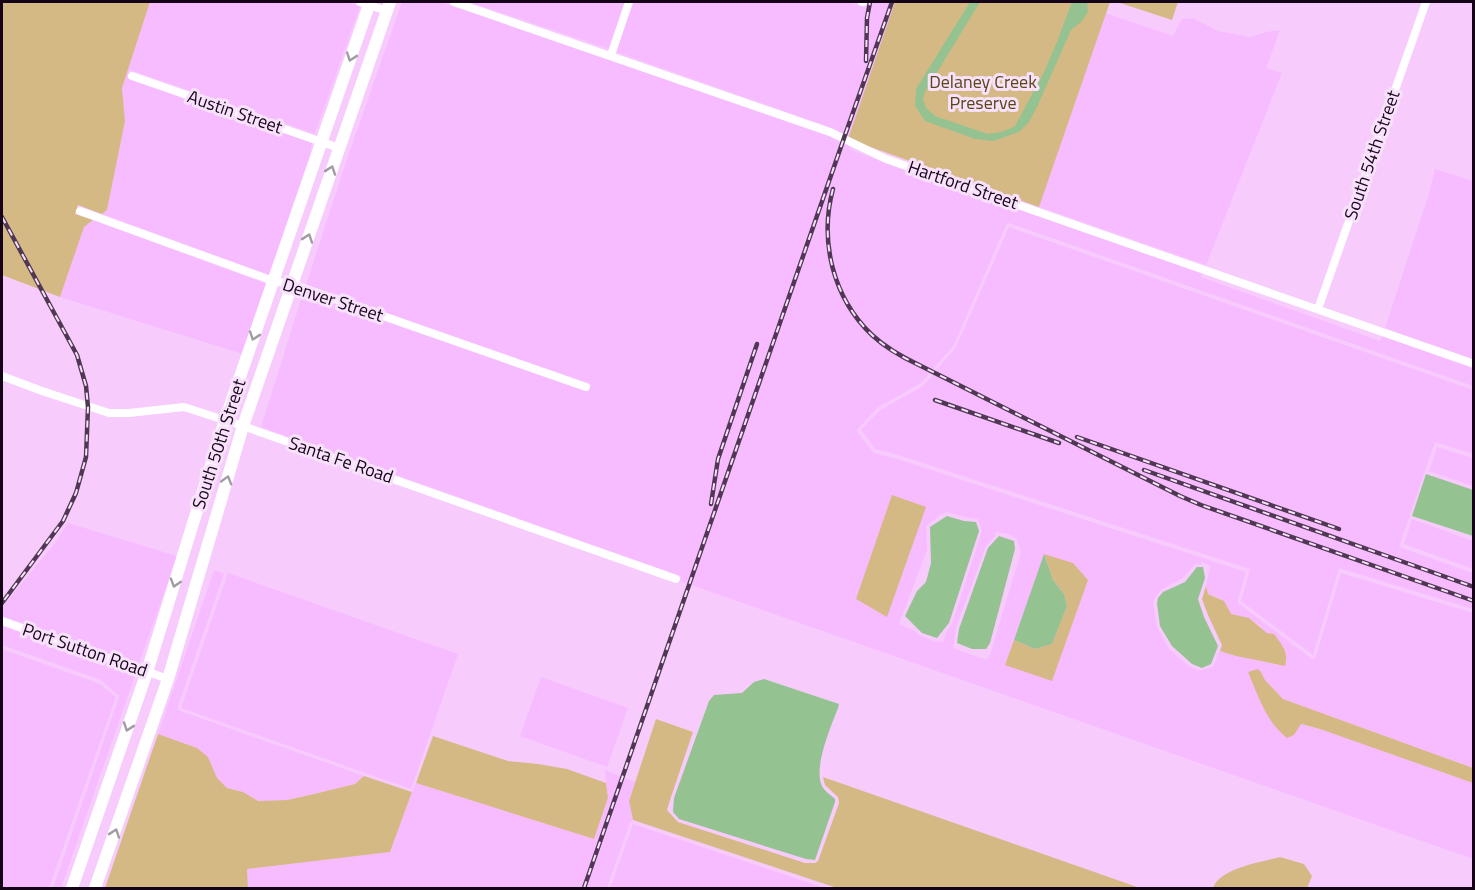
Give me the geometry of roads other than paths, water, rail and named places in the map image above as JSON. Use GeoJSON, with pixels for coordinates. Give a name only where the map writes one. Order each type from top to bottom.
{"type":"FeatureCollection","features":[{"type":"Feature","properties":{"kind":"main road","name":"South 50th Street"},"geometry":{"type":"LineString","coordinates":[[72,888],[147,672],[225,420],[367,3]]}},
{"type":"Feature","properties":{"kind":"main road","name":"South 50th Street"},"geometry":{"type":"LineString","coordinates":[[95,888],[168,679],[243,426],[388,6]]}},
{"type":"Feature","properties":{"kind":"street","name":"Hartford Street"},"geometry":{"type":"LineString","coordinates":[[454,2],[830,132],[886,159],[1473,364]]}},
{"type":"Feature","properties":{"kind":"street"},"geometry":{"type":"LineString","coordinates":[[611,55],[629,2]]}},
{"type":"Feature","properties":{"kind":"street","name":"South 54th Street"},"geometry":{"type":"LineString","coordinates":[[1318,309],[1426,2]]}},
{"type":"Feature","properties":{"kind":"street"},"geometry":{"type":"LineString","coordinates":[[367,3],[388,6]]}},
{"type":"Feature","properties":{"kind":"street","name":"Austin Street"},"geometry":{"type":"LineString","coordinates":[[132,76],[339,148]]}},
{"type":"Feature","properties":{"kind":"street","name":"Denver Street"},"geometry":{"type":"LineString","coordinates":[[80,211],[273,281],[292,284],[586,387]]}},
{"type":"Feature","properties":{"kind":"street","name":"Santa Fe Road"},"geometry":{"type":"LineString","coordinates":[[2,376],[109,413],[183,407],[243,426],[676,579]]}},
{"type":"Feature","properties":{"kind":"street","name":"Port Sutton Road"},"geometry":{"type":"LineString","coordinates":[[2,621],[168,679]]}},
{"type":"Feature","properties":{"kind":"railway"},"geometry":{"type":"LineString","coordinates":[[866,61],[867,18],[870,2]]}},
{"type":"Feature","properties":{"kind":"railway"},"geometry":{"type":"LineString","coordinates":[[584,888],[892,2]]}},
{"type":"Feature","properties":{"kind":"railway"},"geometry":{"type":"LineString","coordinates":[[833,189],[829,209],[829,248],[839,286],[847,304],[859,320],[872,335],[894,352],[1180,496],[1474,601]]}},
{"type":"Feature","properties":{"kind":"railway"},"geometry":{"type":"LineString","coordinates":[[2,217],[77,355],[86,386],[88,407],[86,457],[76,493],[63,521],[2,603]]}},
{"type":"Feature","properties":{"kind":"railway"},"geometry":{"type":"LineString","coordinates":[[711,504],[718,459],[757,344]]}},
{"type":"Feature","properties":{"kind":"railway"},"geometry":{"type":"LineString","coordinates":[[935,400],[1059,443]]}},
{"type":"Feature","properties":{"kind":"railway"},"geometry":{"type":"LineString","coordinates":[[1077,437],[1339,529]]}},
{"type":"Feature","properties":{"kind":"railway"},"geometry":{"type":"LineString","coordinates":[[1144,470],[1474,587]]}},
{"type":"Feature","properties":{"kind":"park label","name":"Delaney Creek Preserve"},"geometry":{"type":"Point","coordinates":[983,92]}}]}
